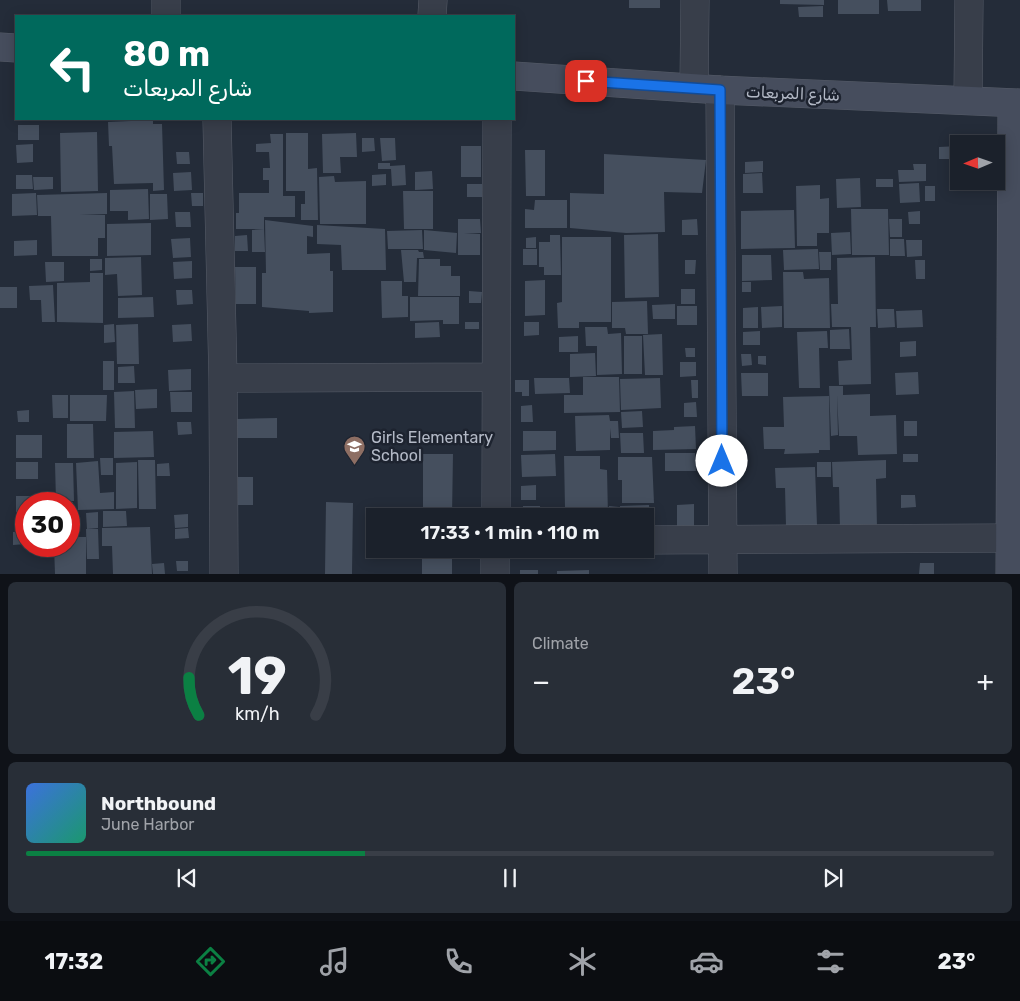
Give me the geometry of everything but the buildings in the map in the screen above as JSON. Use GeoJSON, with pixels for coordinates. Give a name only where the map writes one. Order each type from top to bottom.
{"type":"FeatureCollection","features":[{"type":"Feature","properties":{"kind":"street"},"geometry":{"type":"LineString","coordinates":[[166,0],[166,15]]}},
{"type":"Feature","properties":{"kind":"street"},"geometry":{"type":"LineString","coordinates":[[432,0],[432,15]]}},
{"type":"Feature","properties":{"kind":"street"},"geometry":{"type":"LineString","coordinates":[[695,0],[707,89],[723,574]]}},
{"type":"Feature","properties":{"kind":"street"},"geometry":{"type":"LineString","coordinates":[[968,100],[969,0]]}},
{"type":"Feature","properties":{"kind":"street"},"geometry":{"type":"LineString","coordinates":[[0,47],[15,48]]}},
{"type":"Feature","properties":{"kind":"street","name":"شارع المربعات"},"geometry":{"type":"LineString","coordinates":[[515,76],[707,89],[1016,103],[1010,574]]}},
{"type":"Feature","properties":{"kind":"street"},"geometry":{"type":"LineString","coordinates":[[217,120],[223,378],[224,574]]}},
{"type":"Feature","properties":{"kind":"street"},"geometry":{"type":"LineString","coordinates":[[496,508],[497,120]]}},
{"type":"Feature","properties":{"kind":"street"},"geometry":{"type":"LineString","coordinates":[[223,378],[496,377]]}},
{"type":"Feature","properties":{"kind":"street"},"geometry":{"type":"LineString","coordinates":[[654,540],[1010,538]]}},
{"type":"Feature","properties":{"kind":"street"},"geometry":{"type":"LineString","coordinates":[[495,574],[496,558]]}},
{"type":"Feature","properties":{"kind":"place","name":"Girls Elementary School"},"geometry":{"type":"Point","coordinates":[355,465]}},
{"type":"Feature","properties":{"kind":"route"},"geometry":{"type":"LineString","coordinates":[[586,81],[720,90],[722,461]]}}]}
